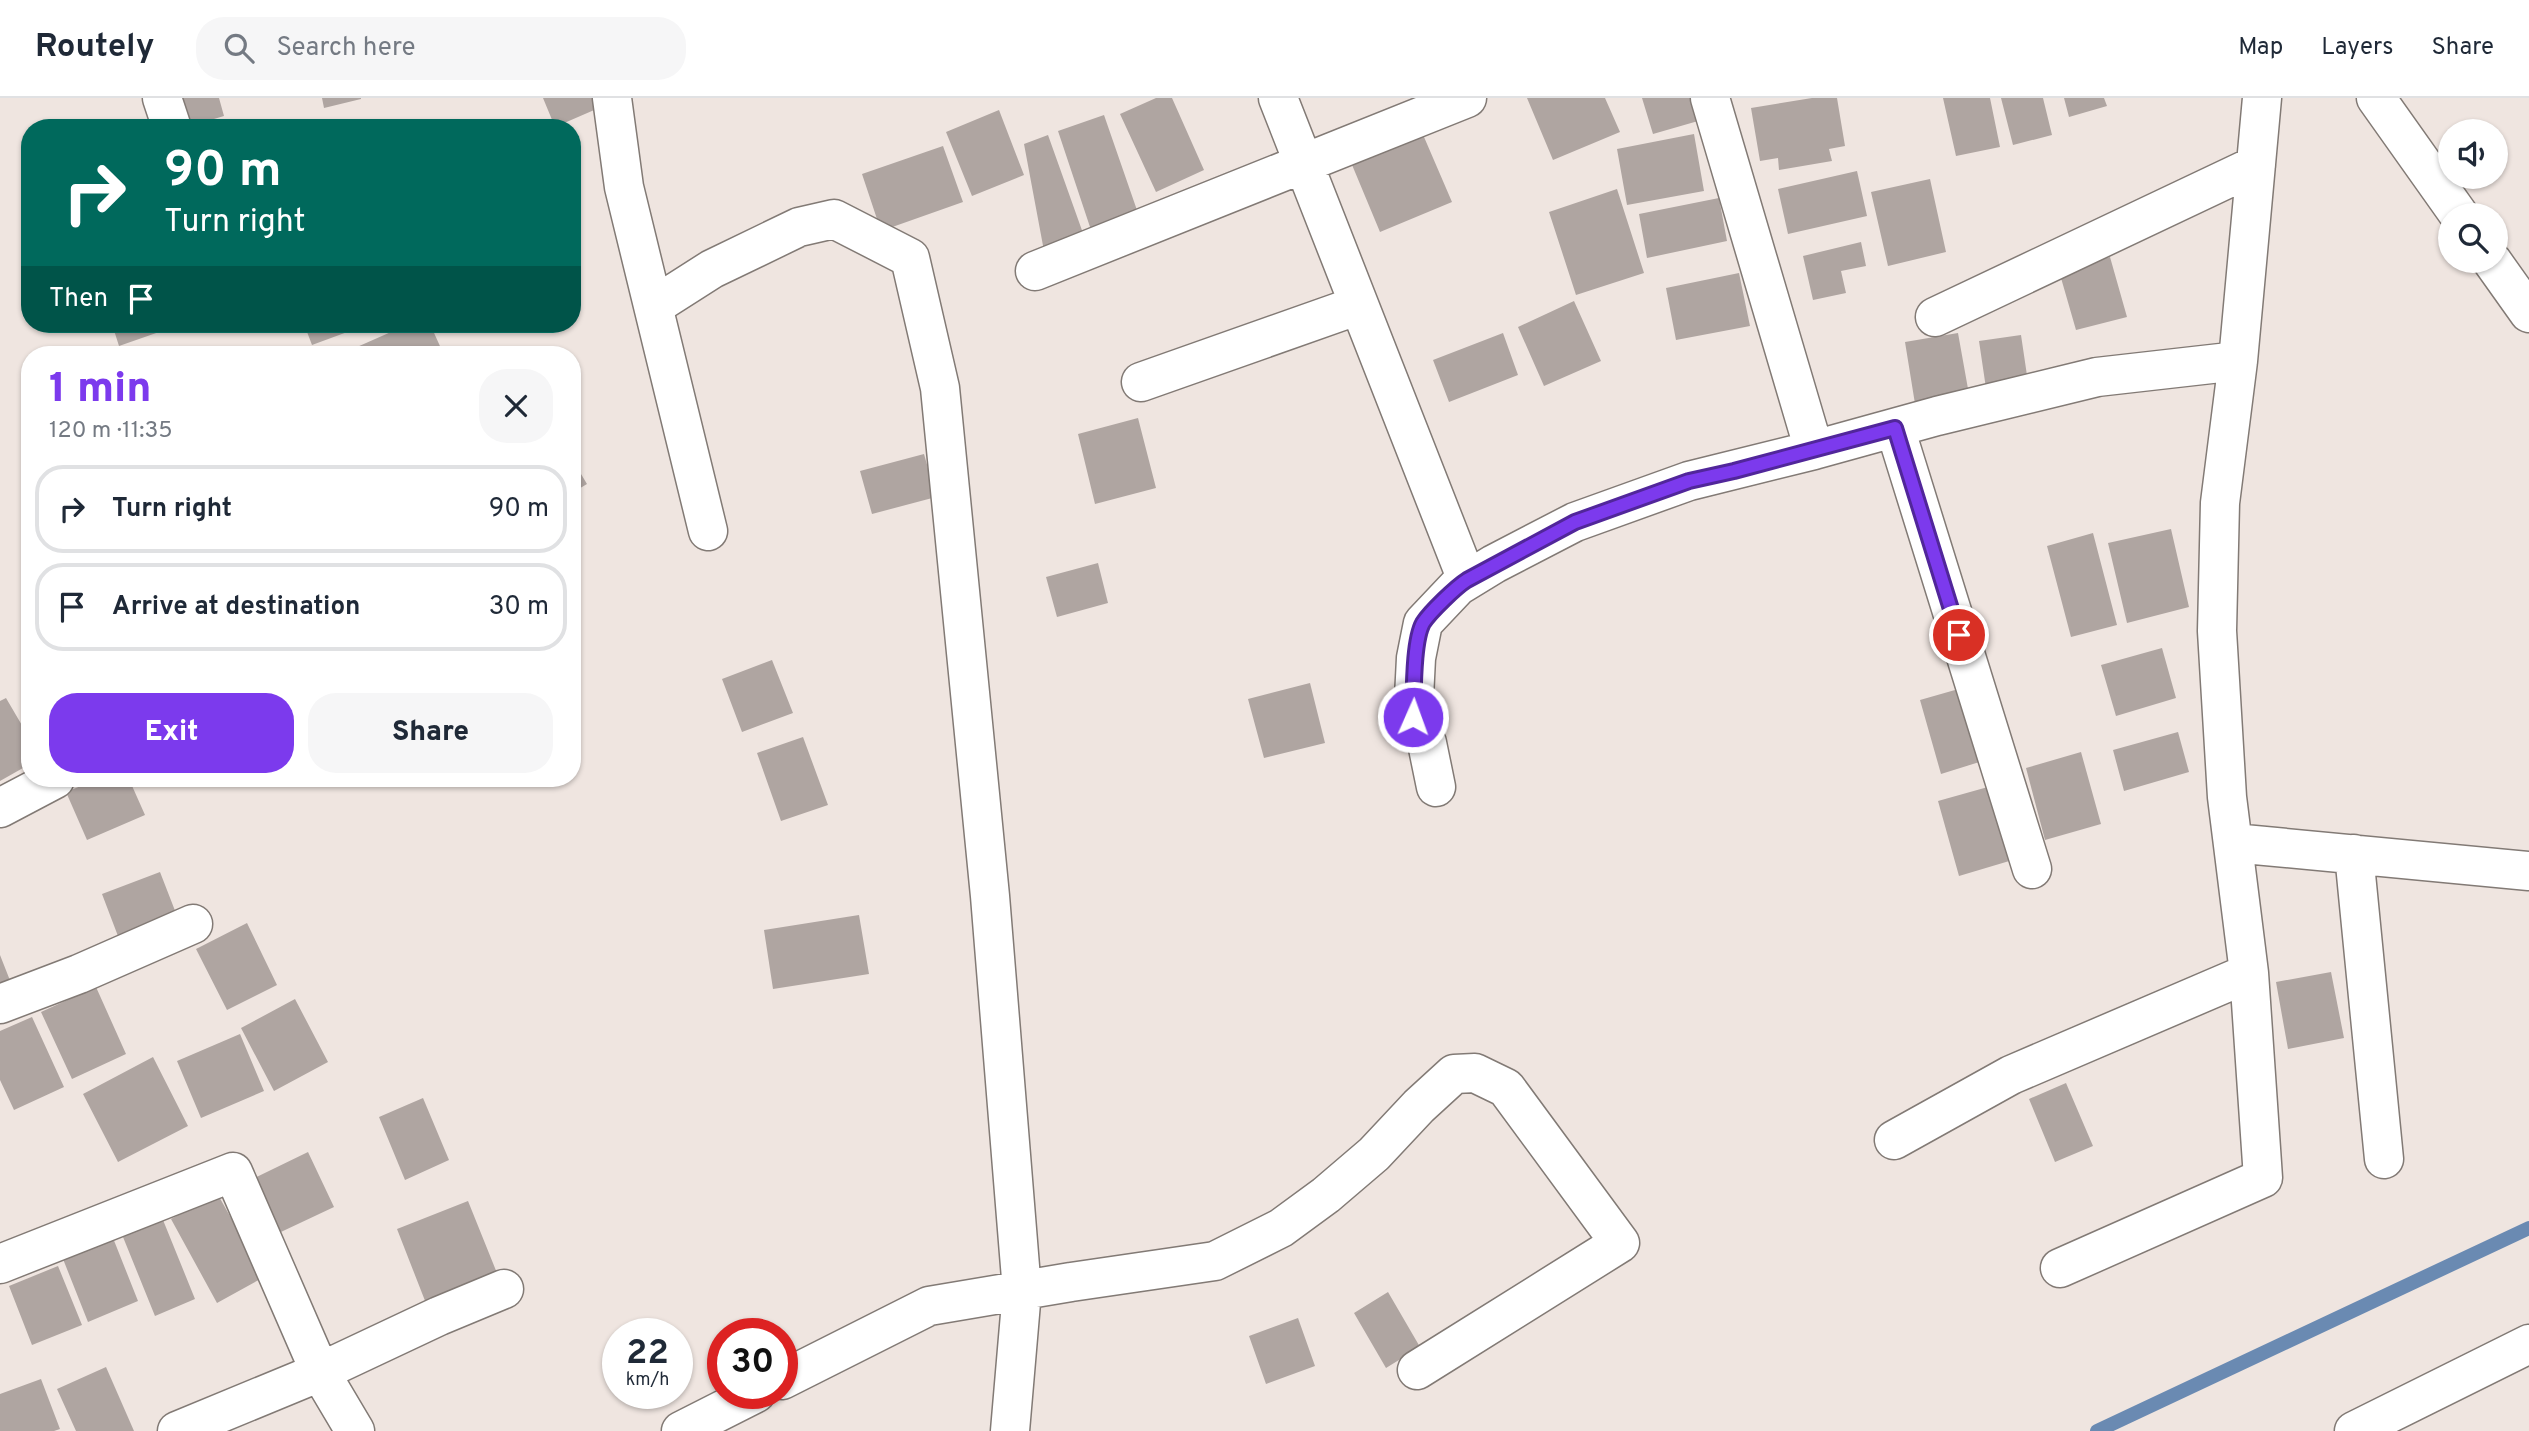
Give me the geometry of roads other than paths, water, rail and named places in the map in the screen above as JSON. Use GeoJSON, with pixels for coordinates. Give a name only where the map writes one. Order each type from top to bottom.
{"type":"FeatureCollection","features":[{"type":"Feature","properties":{"kind":"street"},"geometry":{"type":"LineString","coordinates":[[162,98],[169,119]]}},
{"type":"Feature","properties":{"kind":"street"},"geometry":{"type":"LineString","coordinates":[[612,98],[624,187],[708,531]]}},
{"type":"Feature","properties":{"kind":"street"},"geometry":{"type":"LineString","coordinates":[[1278,98],[1467,580]]}},
{"type":"Feature","properties":{"kind":"street"},"geometry":{"type":"LineString","coordinates":[[1035,271],[1467,98]]}},
{"type":"Feature","properties":{"kind":"street"},"geometry":{"type":"LineString","coordinates":[[1710,98],[1814,450]]}},
{"type":"Feature","properties":{"kind":"street"},"geometry":{"type":"LineString","coordinates":[[2060,1268],[2263,1178],[2249,973],[2227,797],[2217,631],[2220,503],[2238,360],[2262,98]]}},
{"type":"Feature","properties":{"kind":"street"},"geometry":{"type":"LineString","coordinates":[[2376,98],[2450,203]]}},
{"type":"Feature","properties":{"kind":"street"},"geometry":{"type":"LineString","coordinates":[[1935,317],[2256,165]]}},
{"type":"Feature","properties":{"kind":"street"},"geometry":{"type":"LineString","coordinates":[[653,306],[724,262],[799,227],[834,219],[909,258],[940,388],[990,896],[1022,1291],[1010,1431]]}},
{"type":"Feature","properties":{"kind":"street"},"geometry":{"type":"LineString","coordinates":[[2501,273],[2529,313]]}},
{"type":"Feature","properties":{"kind":"street"},"geometry":{"type":"LineString","coordinates":[[1141,382],[1359,305]]}},
{"type":"Feature","properties":{"kind":"street"},"geometry":{"type":"LineString","coordinates":[[1436,786],[1427,743],[1413,717],[1416,658],[1423,623],[1467,580],[1575,522],[1689,481],[2097,377],[2238,360]]}},
{"type":"Feature","properties":{"kind":"street"},"geometry":{"type":"LineString","coordinates":[[1895,428],[2032,869]]}},
{"type":"Feature","properties":{"kind":"street"},"geometry":{"type":"LineString","coordinates":[[0,808],[40,787]]}},
{"type":"Feature","properties":{"kind":"street"},"geometry":{"type":"LineString","coordinates":[[2233,843],[2529,871]]}},
{"type":"Feature","properties":{"kind":"street"},"geometry":{"type":"LineString","coordinates":[[2354,854],[2384,1158]]}},
{"type":"Feature","properties":{"kind":"street"},"geometry":{"type":"LineString","coordinates":[[0,1004],[79,974],[193,924]]}},
{"type":"Feature","properties":{"kind":"street"},"geometry":{"type":"LineString","coordinates":[[1894,1140],[2011,1075],[2249,973]]}},
{"type":"Feature","properties":{"kind":"street"},"geometry":{"type":"LineString","coordinates":[[798,1372],[929,1306],[1215,1261],[1281,1228],[1326,1195],[1374,1154],[1419,1106],[1454,1074],[1475,1073],[1506,1088],[1620,1243],[1417,1370]]}},
{"type":"Feature","properties":{"kind":"street"},"geometry":{"type":"LineString","coordinates":[[0,1264],[233,1172],[320,1372],[355,1431]]}},
{"type":"Feature","properties":{"kind":"street"},"geometry":{"type":"LineString","coordinates":[[177,1431],[320,1372],[503,1289]]}},
{"type":"Feature","properties":{"kind":"street"},"geometry":{"type":"LineString","coordinates":[[2354,1431],[2529,1344]]}},
{"type":"Feature","properties":{"kind":"street"},"geometry":{"type":"LineString","coordinates":[[681,1431],[724,1409]]}},
{"type":"Feature","properties":{"kind":"waterway"},"geometry":{"type":"LineString","coordinates":[[2097,1431],[2529,1228]]}}]}
